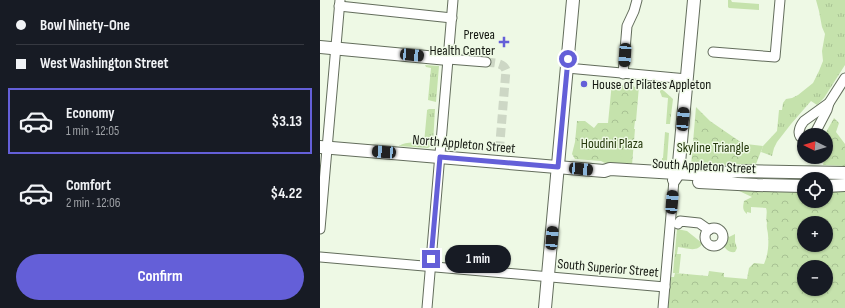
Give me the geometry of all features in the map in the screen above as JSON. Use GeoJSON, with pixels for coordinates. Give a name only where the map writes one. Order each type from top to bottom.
{"type":"FeatureCollection","features":[{"type":"Feature","properties":{"kind":"main road"},"geometry":{"type":"LineString","coordinates":[[545,308],[573,0]]}},
{"type":"Feature","properties":{"kind":"main road"},"geometry":{"type":"LineString","coordinates":[[676,177],[694,0]]}},
{"type":"Feature","properties":{"kind":"main road"},"geometry":{"type":"LineString","coordinates":[[320,47],[448,59]]}},
{"type":"Feature","properties":{"kind":"main road","name":"North Appleton Street"},"geometry":{"type":"LineString","coordinates":[[324,147],[440,157],[499,158],[558,167]]}},
{"type":"Feature","properties":{"kind":"main road","name":"South Appleton Street"},"geometry":{"type":"LineString","coordinates":[[558,167],[604,171],[610,169],[757,185],[797,186]]}},
{"type":"Feature","properties":{"kind":"main road","name":"South Appleton Street"},"geometry":{"type":"LineString","coordinates":[[676,177],[738,171],[845,173]]}},
{"type":"Feature","properties":{"kind":"main road"},"geometry":{"type":"LineString","coordinates":[[833,186],[845,185]]}},
{"type":"Feature","properties":{"kind":"street"},"geometry":{"type":"LineString","coordinates":[[427,308],[453,0]]}},
{"type":"Feature","properties":{"kind":"street"},"geometry":{"type":"LineString","coordinates":[[623,74],[628,26],[637,0]]}},
{"type":"Feature","properties":{"kind":"street"},"geometry":{"type":"LineString","coordinates":[[713,52],[775,57],[780,0]]}},
{"type":"Feature","properties":{"kind":"street"},"geometry":{"type":"LineString","coordinates":[[320,229],[324,147],[340,3],[452,18]]}},
{"type":"Feature","properties":{"kind":"street"},"geometry":{"type":"LineString","coordinates":[[448,59],[486,62]]}},
{"type":"Feature","properties":{"kind":"street"},"geometry":{"type":"LineString","coordinates":[[567,68],[687,79]]}},
{"type":"Feature","properties":{"kind":"street"},"geometry":{"type":"LineString","coordinates":[[818,128],[829,103],[845,78]]}},
{"type":"Feature","properties":{"kind":"street"},"geometry":{"type":"LineString","coordinates":[[799,128],[804,121],[829,103]]}},
{"type":"Feature","properties":{"kind":"street"},"geometry":{"type":"LineString","coordinates":[[663,308],[674,224],[676,177]]}},
{"type":"Feature","properties":{"kind":"street"},"geometry":{"type":"LineString","coordinates":[[674,224],[680,221],[691,222],[699,223],[706,228]]}},
{"type":"Feature","properties":{"kind":"street","name":"South Superior Street"},"geometry":{"type":"LineString","coordinates":[[320,257],[665,287]]}},
{"type":"Feature","properties":{"kind":"green space"},"geometry":{"type":"Polygon","coordinates":[[[728,0],[731,0],[732,2],[759,4],[759,10],[729,8],[728,0]]]}},
{"type":"Feature","properties":{"kind":"green space"},"geometry":{"type":"Polygon","coordinates":[[[816,0],[845,0],[845,65],[824,98],[817,105],[811,101],[791,124],[777,142],[772,156],[761,152],[763,146],[777,131],[779,110],[782,110],[783,103],[786,99],[798,95],[813,83],[823,61],[822,51],[825,34],[816,0]]]}},
{"type":"Feature","properties":{"kind":"green space"},"geometry":{"type":"Polygon","coordinates":[[[425,65],[439,66],[436,102],[428,100],[431,68],[426,67],[425,65]]]}},
{"type":"Feature","properties":{"kind":"green space","name":"Houdini Plaza"},"geometry":{"type":"Polygon","coordinates":[[[612,82],[617,86],[639,86],[632,165],[575,159],[572,154],[577,121],[585,121],[594,128],[598,123],[608,123],[612,82]]]}},
{"type":"Feature","properties":{"kind":"green space"},"geometry":{"type":"Polygon","coordinates":[[[660,88],[673,99],[670,124],[666,124],[668,98],[662,97],[660,88]]]}},
{"type":"Feature","properties":{"kind":"green space","name":"Skyline Triangle"},"geometry":{"type":"Polygon","coordinates":[[[696,107],[710,121],[742,143],[763,146],[756,164],[704,167],[691,166],[696,107]]]}},
{"type":"Feature","properties":{"kind":"green space"},"geometry":{"type":"Polygon","coordinates":[[[435,109],[433,144],[428,148],[399,146],[408,143],[424,143],[427,110],[435,109]]]}},
{"type":"Feature","properties":{"kind":"green space"},"geometry":{"type":"Polygon","coordinates":[[[834,118],[839,123],[836,132],[845,144],[845,166],[823,165],[833,164],[833,128],[828,128],[834,118]]]}},
{"type":"Feature","properties":{"kind":"green space"},"geometry":{"type":"Polygon","coordinates":[[[665,132],[669,133],[667,161],[662,161],[663,158],[665,132]]]}},
{"type":"Feature","properties":{"kind":"green space"},"geometry":{"type":"Polygon","coordinates":[[[616,152],[626,159],[625,165],[605,163],[616,152]]]}},
{"type":"Feature","properties":{"kind":"green space"},"geometry":{"type":"Polygon","coordinates":[[[845,189],[845,308],[668,308],[671,277],[674,277],[675,273],[708,276],[709,271],[724,273],[724,277],[747,279],[749,268],[754,263],[764,264],[768,246],[766,208],[751,207],[751,213],[747,212],[747,214],[743,208],[744,201],[752,197],[737,190],[797,192],[797,208],[833,208],[833,191],[845,189]]]}},
{"type":"Feature","properties":{"kind":"green space"},"geometry":{"type":"Polygon","coordinates":[[[677,229],[687,231],[702,243],[695,249],[678,247],[677,254],[681,254],[679,273],[673,273],[677,229]]]}},
{"type":"Feature","properties":{"kind":"green space"},"geometry":{"type":"Polygon","coordinates":[[[725,233],[729,237],[735,234],[737,248],[735,252],[729,251],[724,246],[725,233]]]}},
{"type":"Feature","properties":{"kind":"tunnel"},"geometry":{"type":"LineString","coordinates":[[486,62],[500,64],[505,67],[506,70],[499,154]]}},
{"type":"Feature","properties":{"kind":"place","name":"Prevea Health Center"},"geometry":{"type":"Point","coordinates":[504,42]}},
{"type":"Feature","properties":{"kind":"place","name":"House of Pilates Appleton"},"geometry":{"type":"Point","coordinates":[584,84]}},
{"type":"Feature","properties":{"kind":"route"},"geometry":{"type":"LineString","coordinates":[[431,259],[440,157],[558,167],[568,59]]}}]}
